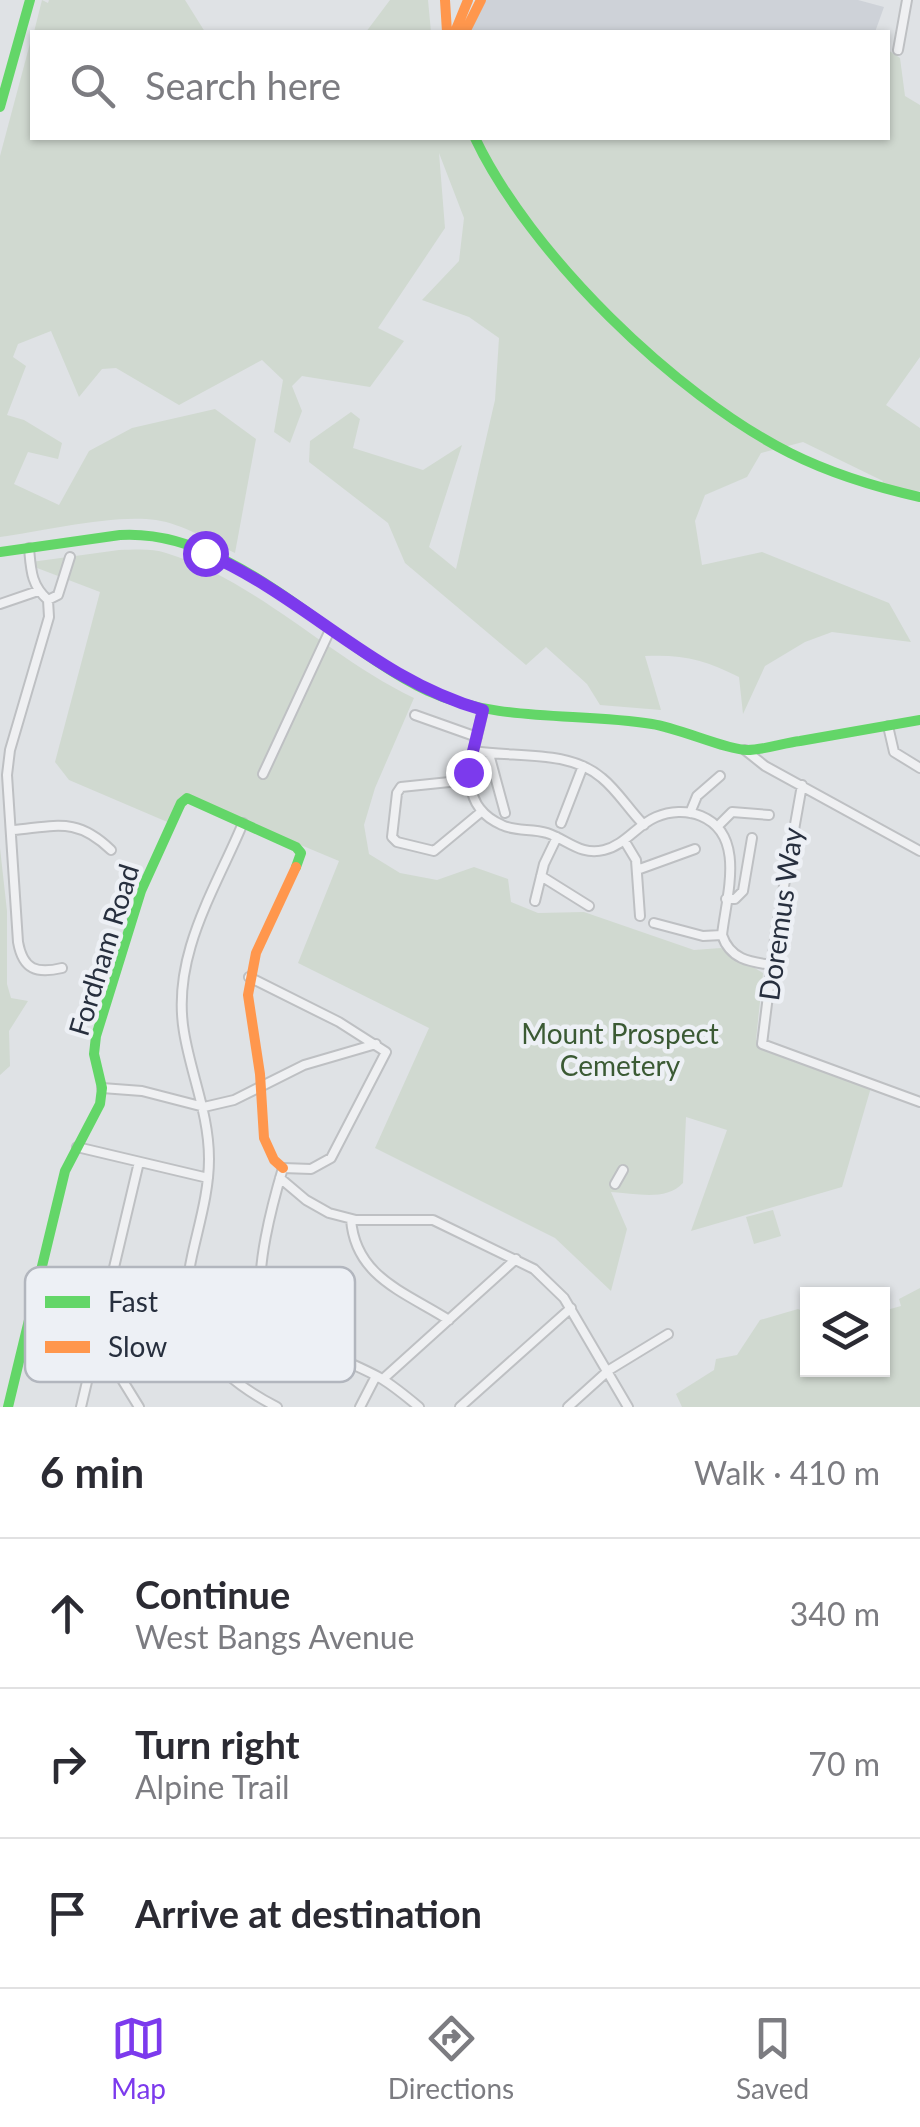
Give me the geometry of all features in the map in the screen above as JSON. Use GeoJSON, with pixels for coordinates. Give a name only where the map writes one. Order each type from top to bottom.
{"type":"FeatureCollection","features":[{"type":"Feature","properties":{"kind":"main road"},"geometry":{"type":"LineString","coordinates":[[0,106],[30,0]]}},
{"type":"Feature","properties":{"kind":"main road"},"geometry":{"type":"LineString","coordinates":[[445,0],[447,30]]}},
{"type":"Feature","properties":{"kind":"main road"},"geometry":{"type":"LineString","coordinates":[[456,30],[468,0]]}},
{"type":"Feature","properties":{"kind":"main road"},"geometry":{"type":"LineString","coordinates":[[466,30],[481,0]]}},
{"type":"Feature","properties":{"kind":"main road"},"geometry":{"type":"LineString","coordinates":[[476,140],[502,192],[543,248],[690,390],[756,436],[806,461],[863,482],[920,496]]}},
{"type":"Feature","properties":{"kind":"main road"},"geometry":{"type":"LineString","coordinates":[[0,552],[137,534],[174,540],[241,569],[406,680],[483,710],[648,723],[682,729],[745,750],[920,720]]}},
{"type":"Feature","properties":{"kind":"main road","name":"Fordham Road"},"geometry":{"type":"LineString","coordinates":[[42,1267],[65,1171],[75,1146],[96,1114],[102,1088],[94,1054],[96,1036],[141,892],[181,803],[187,798],[243,823]]}},
{"type":"Feature","properties":{"kind":"main road"},"geometry":{"type":"LineString","coordinates":[[243,823],[296,847],[300,856],[249,977],[247,1013],[261,1088],[264,1139],[281,1173]]}},
{"type":"Feature","properties":{"kind":"main road","name":"Fordham Road"},"geometry":{"type":"LineString","coordinates":[[8,1407],[25,1337]]}},
{"type":"Feature","properties":{"kind":"street"},"geometry":{"type":"LineString","coordinates":[[898,50],[907,0]]}},
{"type":"Feature","properties":{"kind":"street"},"geometry":{"type":"LineString","coordinates":[[29,548],[32,578],[48,600],[49,617],[8,758],[6,786],[20,952],[34,970],[62,968]]}},
{"type":"Feature","properties":{"kind":"street"},"geometry":{"type":"LineString","coordinates":[[48,600],[58,596],[70,557]]}},
{"type":"Feature","properties":{"kind":"street"},"geometry":{"type":"LineString","coordinates":[[0,604],[38,591]]}},
{"type":"Feature","properties":{"kind":"street"},"geometry":{"type":"LineString","coordinates":[[264,774],[330,630]]}},
{"type":"Feature","properties":{"kind":"street"},"geometry":{"type":"LineString","coordinates":[[483,710],[469,780],[481,812],[507,827],[541,831],[586,852],[606,850],[659,816],[690,813],[717,827],[730,856],[722,935],[727,948],[737,957],[772,965]]}},
{"type":"Feature","properties":{"kind":"street"},"geometry":{"type":"LineString","coordinates":[[415,715],[477,738]]}},
{"type":"Feature","properties":{"kind":"street"},"geometry":{"type":"LineString","coordinates":[[888,726],[894,752],[920,768]]}},
{"type":"Feature","properties":{"kind":"street"},"geometry":{"type":"LineString","coordinates":[[745,750],[764,766],[920,851]]}},
{"type":"Feature","properties":{"kind":"street"},"geometry":{"type":"LineString","coordinates":[[474,751],[551,758],[583,766],[605,780],[644,824]]}},
{"type":"Feature","properties":{"kind":"street"},"geometry":{"type":"LineString","coordinates":[[490,754],[506,813]]}},
{"type":"Feature","properties":{"kind":"street"},"geometry":{"type":"LineString","coordinates":[[561,823],[583,766]]}},
{"type":"Feature","properties":{"kind":"street"},"geometry":{"type":"LineString","coordinates":[[690,813],[697,796],[720,776]]}},
{"type":"Feature","properties":{"kind":"street"},"geometry":{"type":"LineString","coordinates":[[469,780],[400,788],[392,837],[397,842],[434,851],[481,812]]}},
{"type":"Feature","properties":{"kind":"street","name":"Doremus Way"},"geometry":{"type":"LineString","coordinates":[[802,785],[762,1044],[920,1102]]}},
{"type":"Feature","properties":{"kind":"street"},"geometry":{"type":"LineString","coordinates":[[717,827],[732,812],[769,815]]}},
{"type":"Feature","properties":{"kind":"street"},"geometry":{"type":"LineString","coordinates":[[190,1267],[208,1178],[209,1145],[204,1107],[184,1032],[183,978],[193,936],[243,823]]}},
{"type":"Feature","properties":{"kind":"street"},"geometry":{"type":"LineString","coordinates":[[12,830],[70,826],[93,833],[111,850]]}},
{"type":"Feature","properties":{"kind":"street"},"geometry":{"type":"LineString","coordinates":[[535,901],[556,837]]}},
{"type":"Feature","properties":{"kind":"street"},"geometry":{"type":"LineString","coordinates":[[726,899],[744,892],[752,838]]}},
{"type":"Feature","properties":{"kind":"street"},"geometry":{"type":"LineString","coordinates":[[624,840],[634,854],[640,916]]}},
{"type":"Feature","properties":{"kind":"street"},"geometry":{"type":"LineString","coordinates":[[636,870],[695,849]]}},
{"type":"Feature","properties":{"kind":"street"},"geometry":{"type":"LineString","coordinates":[[542,876],[589,906]]}},
{"type":"Feature","properties":{"kind":"street"},"geometry":{"type":"LineString","coordinates":[[654,923],[703,936],[722,935]]}},
{"type":"Feature","properties":{"kind":"street"},"geometry":{"type":"LineString","coordinates":[[249,977],[386,1052],[330,1158],[311,1169],[281,1173]]}},
{"type":"Feature","properties":{"kind":"street"},"geometry":{"type":"LineString","coordinates":[[102,1088],[142,1091],[204,1107],[234,1100],[304,1064],[376,1044]]}},
{"type":"Feature","properties":{"kind":"street"},"geometry":{"type":"LineString","coordinates":[[75,1146],[208,1178]]}},
{"type":"Feature","properties":{"kind":"street"},"geometry":{"type":"LineString","coordinates":[[115,1267],[139,1162]]}},
{"type":"Feature","properties":{"kind":"street"},"geometry":{"type":"LineString","coordinates":[[616,1184],[623,1170]]}},
{"type":"Feature","properties":{"kind":"street"},"geometry":{"type":"LineString","coordinates":[[281,1173],[314,1205],[351,1219],[433,1220],[516,1259],[548,1280],[571,1308],[628,1407]]}},
{"type":"Feature","properties":{"kind":"street"},"geometry":{"type":"LineString","coordinates":[[262,1267],[274,1190],[281,1173]]}},
{"type":"Feature","properties":{"kind":"street"},"geometry":{"type":"LineString","coordinates":[[351,1219],[355,1246],[367,1266],[449,1320]]}},
{"type":"Feature","properties":{"kind":"street"},"geometry":{"type":"LineString","coordinates":[[360,1407],[379,1378],[516,1259]]}},
{"type":"Feature","properties":{"kind":"street"},"geometry":{"type":"LineString","coordinates":[[460,1407],[571,1308]]}},
{"type":"Feature","properties":{"kind":"street"},"geometry":{"type":"LineString","coordinates":[[568,1407],[609,1370],[668,1334]]}},
{"type":"Feature","properties":{"kind":"street"},"geometry":{"type":"LineString","coordinates":[[355,1366],[419,1407]]}},
{"type":"Feature","properties":{"kind":"street"},"geometry":{"type":"LineString","coordinates":[[81,1407],[87,1382]]}},
{"type":"Feature","properties":{"kind":"street"},"geometry":{"type":"LineString","coordinates":[[124,1382],[140,1407]]}},
{"type":"Feature","properties":{"kind":"street"},"geometry":{"type":"LineString","coordinates":[[234,1382],[276,1407]]}},
{"type":"Feature","properties":{"kind":"shaded area"},"geometry":{"type":"Polygon","coordinates":[[[485,0],[858,0],[884,7],[876,30],[470,30],[485,0]]]}},
{"type":"Feature","properties":{"kind":"green space"},"geometry":{"type":"Polygon","coordinates":[[[42,0],[185,0],[204,30],[34,30],[42,0]]]}},
{"type":"Feature","properties":{"kind":"green space"},"geometry":{"type":"Polygon","coordinates":[[[390,0],[428,0],[431,30],[368,30],[390,0]]]}},
{"type":"Feature","properties":{"kind":"green space"},"geometry":{"type":"Polygon","coordinates":[[[30,44],[30,140],[890,140],[890,51],[900,58],[905,96],[920,105],[920,357],[886,405],[920,428],[920,491],[880,489],[883,481],[803,442],[761,453],[747,477],[705,495],[695,521],[702,565],[762,552],[889,603],[911,642],[832,632],[805,642],[765,666],[743,714],[739,677],[694,659],[645,656],[661,710],[600,705],[587,684],[546,647],[526,665],[405,563],[388,523],[309,462],[310,441],[351,412],[360,419],[353,448],[423,470],[462,445],[429,547],[456,569],[495,400],[499,338],[469,317],[422,300],[459,261],[464,218],[439,153],[445,228],[378,328],[404,341],[370,387],[302,376],[292,386],[302,411],[290,443],[274,432],[283,380],[262,360],[179,405],[116,368],[102,369],[79,397],[51,331],[18,344],[13,357],[26,366],[7,415],[24,420],[62,443],[58,459],[28,452],[14,484],[59,505],[89,451],[132,428],[215,409],[256,439],[235,553],[176,525],[156,520],[99,521],[0,537],[0,156],[30,44]]]}},
{"type":"Feature","properties":{"kind":"green space","name":"Mount Prospect Cemetery"},"geometry":{"type":"Polygon","coordinates":[[[119,550],[161,551],[232,582],[414,698],[375,788],[364,825],[369,854],[400,873],[437,880],[474,867],[508,879],[511,902],[538,913],[584,912],[694,950],[721,948],[763,973],[756,1040],[872,1084],[842,1187],[691,1231],[727,1130],[686,1117],[683,1183],[668,1193],[611,1192],[627,1229],[611,1291],[555,1238],[375,1148],[429,1028],[298,963],[339,861],[191,799],[172,824],[69,780],[55,762],[100,592],[24,563],[119,550]]]}},
{"type":"Feature","properties":{"kind":"green space"},"geometry":{"type":"Polygon","coordinates":[[[0,848],[7,911],[7,984],[11,998],[28,1001],[9,1031],[10,1066],[0,1075],[0,848]]]}},
{"type":"Feature","properties":{"kind":"green space"},"geometry":{"type":"Polygon","coordinates":[[[773,1210],[781,1236],[754,1244],[746,1217],[773,1210]]]}},
{"type":"Feature","properties":{"kind":"green space"},"geometry":{"type":"Polygon","coordinates":[[[920,1288],[920,1407],[682,1407],[676,1394],[714,1370],[716,1359],[737,1355],[760,1320],[798,1309],[800,1377],[890,1377],[890,1309],[901,1306],[899,1299],[920,1288]]]}},
{"type":"Feature","properties":{"kind":"traffic: fast"},"geometry":{"type":"LineString","coordinates":[[0,107],[30,0]]}},
{"type":"Feature","properties":{"kind":"traffic: fast"},"geometry":{"type":"LineString","coordinates":[[476,140],[531,228],[569,273],[610,317],[700,396],[746,428],[806,461],[920,497]]}},
{"type":"Feature","properties":{"kind":"traffic: fast"},"geometry":{"type":"LineString","coordinates":[[0,552],[120,535],[162,538],[202,550],[280,593],[391,671],[428,691],[482,708],[652,724],[747,750],[920,720]]}},
{"type":"Feature","properties":{"kind":"traffic: fast"},"geometry":{"type":"LineString","coordinates":[[42,1267],[65,1171],[100,1104],[102,1088],[94,1054],[96,1036],[141,891],[181,803],[187,798],[296,847],[301,853],[296,867]]}},
{"type":"Feature","properties":{"kind":"traffic: fast"},"geometry":{"type":"LineString","coordinates":[[8,1407],[25,1337]]}},
{"type":"Feature","properties":{"kind":"traffic: slow"},"geometry":{"type":"LineString","coordinates":[[445,0],[447,30]]}},
{"type":"Feature","properties":{"kind":"traffic: slow"},"geometry":{"type":"LineString","coordinates":[[456,30],[468,0]]}},
{"type":"Feature","properties":{"kind":"traffic: slow"},"geometry":{"type":"LineString","coordinates":[[466,30],[481,0]]}},
{"type":"Feature","properties":{"kind":"traffic: slow"},"geometry":{"type":"LineString","coordinates":[[283,1168],[274,1160],[264,1138],[260,1074],[248,995],[256,953],[296,867]]}},
{"type":"Feature","properties":{"kind":"route"},"geometry":{"type":"LineString","coordinates":[[205,553],[241,569],[394,674],[430,692],[483,710],[468,772]]}}]}
